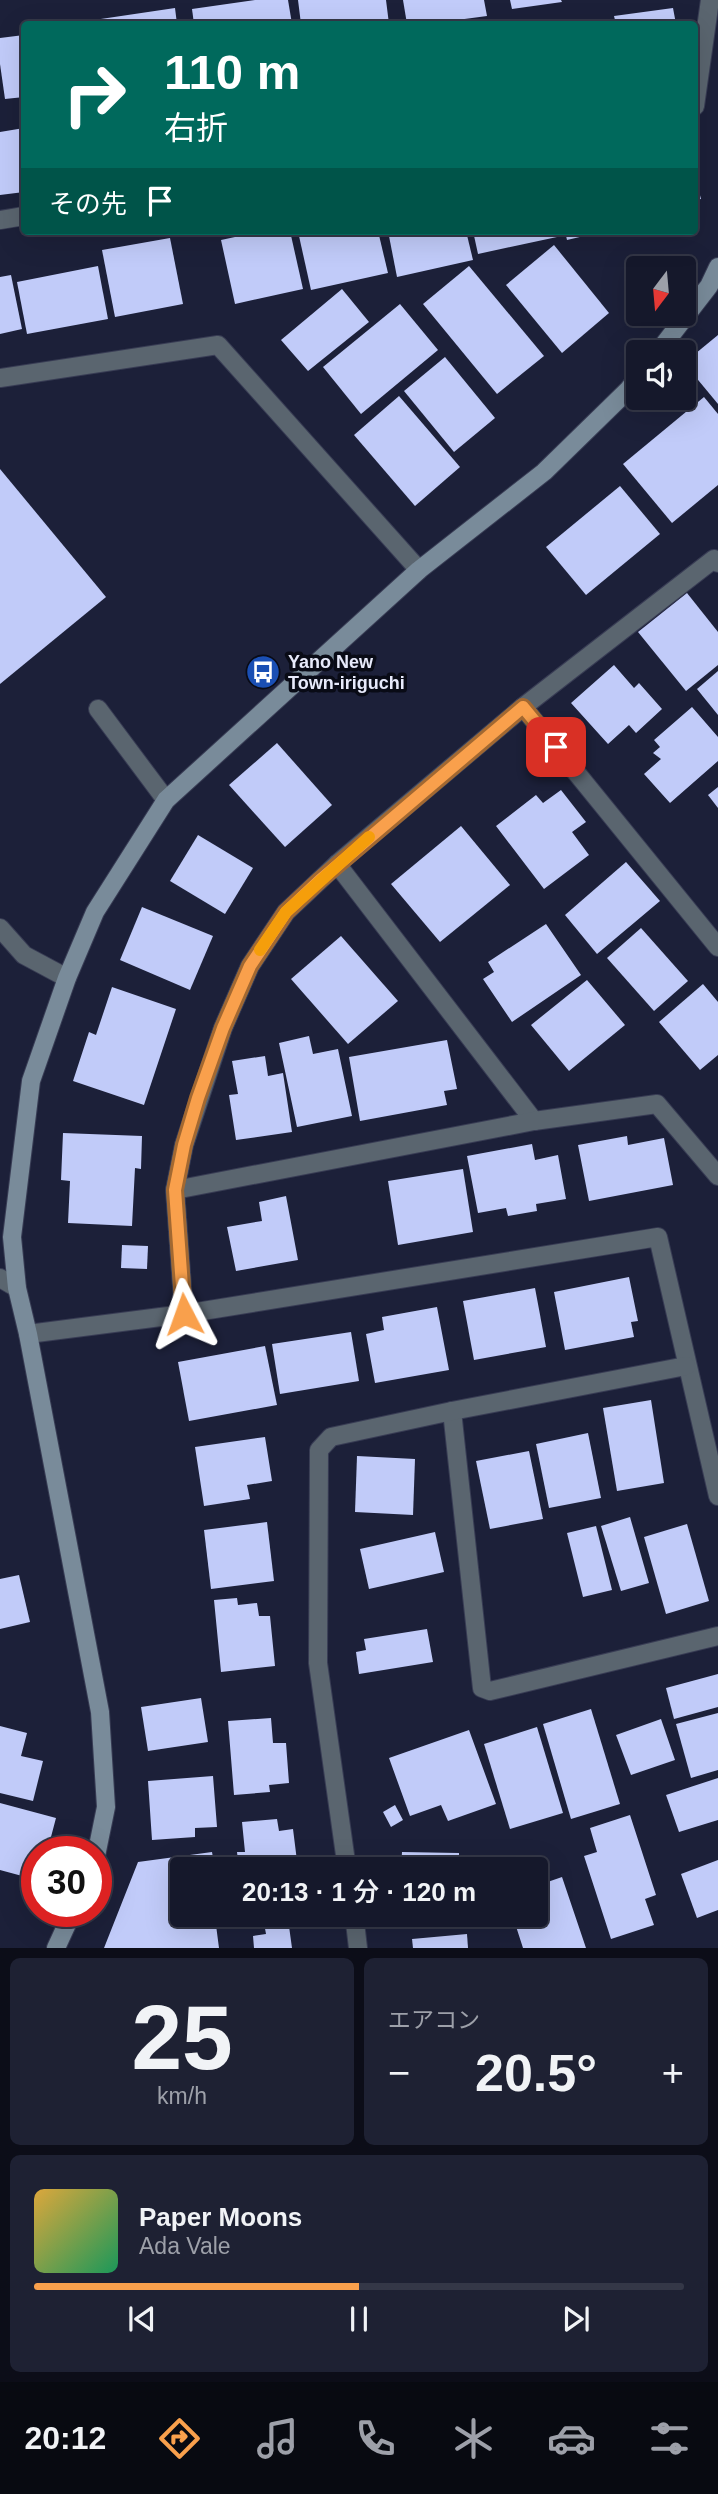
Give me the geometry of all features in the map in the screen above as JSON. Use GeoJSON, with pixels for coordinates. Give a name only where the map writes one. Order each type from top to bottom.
{"type":"FeatureCollection","features":[{"type":"Feature","properties":{"kind":"street"},"geometry":{"type":"LineString","coordinates":[[698,85],[710,0]]}},
{"type":"Feature","properties":{"kind":"street"},"geometry":{"type":"LineString","coordinates":[[0,220],[21,216]]}},
{"type":"Feature","properties":{"kind":"street"},"geometry":{"type":"LineString","coordinates":[[669,340],[714,289],[718,267]]}},
{"type":"Feature","properties":{"kind":"street"},"geometry":{"type":"LineString","coordinates":[[0,378],[218,345],[419,570]]}},
{"type":"Feature","properties":{"kind":"street"},"geometry":{"type":"LineString","coordinates":[[100,1836],[106,1807],[100,1712],[17,1287],[12,1237],[31,1081],[67,978],[96,912],[166,800],[419,570],[544,472],[626,392]]}},
{"type":"Feature","properties":{"kind":"street"},"geometry":{"type":"LineString","coordinates":[[184,1314],[175,1190],[184,1145],[223,1028],[250,966],[286,912],[337,864],[523,707],[714,559],[718,564]]}},
{"type":"Feature","properties":{"kind":"street"},"geometry":{"type":"LineString","coordinates":[[523,707],[718,947]]}},
{"type":"Feature","properties":{"kind":"street"},"geometry":{"type":"LineString","coordinates":[[98,709],[166,800]]}},
{"type":"Feature","properties":{"kind":"street"},"geometry":{"type":"LineString","coordinates":[[337,864],[534,1121]]}},
{"type":"Feature","properties":{"kind":"street"},"geometry":{"type":"LineString","coordinates":[[0,928],[24,955],[67,978]]}},
{"type":"Feature","properties":{"kind":"street"},"geometry":{"type":"LineString","coordinates":[[175,1190],[534,1121],[657,1104],[718,1176]]}},
{"type":"Feature","properties":{"kind":"street"},"geometry":{"type":"LineString","coordinates":[[28,1335],[184,1314],[658,1237],[718,1496]]}},
{"type":"Feature","properties":{"kind":"street"},"geometry":{"type":"LineString","coordinates":[[0,1278],[17,1287]]}},
{"type":"Feature","properties":{"kind":"street"},"geometry":{"type":"LineString","coordinates":[[345,1857],[318,1663],[319,1450],[331,1437],[686,1366]]}},
{"type":"Feature","properties":{"kind":"street"},"geometry":{"type":"LineString","coordinates":[[452,1411],[482,1688],[490,1691],[718,1636]]}},
{"type":"Feature","properties":{"kind":"street"},"geometry":{"type":"LineString","coordinates":[[56,1948],[66,1927]]}},
{"type":"Feature","properties":{"kind":"street"},"geometry":{"type":"LineString","coordinates":[[356,1927],[358,1948]]}},
{"type":"Feature","properties":{"kind":"building"},"geometry":{"type":"Polygon","coordinates":[[[255,0],[288,0],[292,21],[194,21],[192,9],[255,0]]]}},
{"type":"Feature","properties":{"kind":"building"},"geometry":{"type":"Polygon","coordinates":[[[298,0],[386,0],[389,21],[301,21],[298,0]]]}},
{"type":"Feature","properties":{"kind":"building"},"geometry":{"type":"Polygon","coordinates":[[[403,0],[484,0],[487,16],[450,21],[406,21],[403,0]]]}},
{"type":"Feature","properties":{"kind":"building"},"geometry":{"type":"Polygon","coordinates":[[[510,0],[561,0],[562,2],[512,9],[510,0]]]}},
{"type":"Feature","properties":{"kind":"building"},"geometry":{"type":"Polygon","coordinates":[[[175,8],[177,21],[94,21],[175,8]]]}},
{"type":"Feature","properties":{"kind":"building"},"geometry":{"type":"Polygon","coordinates":[[[673,8],[675,21],[615,21],[614,16],[673,8]]]}},
{"type":"Feature","properties":{"kind":"building"},"geometry":{"type":"Polygon","coordinates":[[[21,35],[21,97],[5,99],[0,64],[0,38],[21,35]]]}},
{"type":"Feature","properties":{"kind":"building"},"geometry":{"type":"Polygon","coordinates":[[[21,128],[21,192],[0,195],[0,132],[21,128]]]}},
{"type":"Feature","properties":{"kind":"building"},"geometry":{"type":"Polygon","coordinates":[[[244,235],[291,235],[303,289],[235,304],[221,240],[244,235]]]}},
{"type":"Feature","properties":{"kind":"building"},"geometry":{"type":"Polygon","coordinates":[[[379,235],[388,273],[311,290],[299,236],[379,235]]]}},
{"type":"Feature","properties":{"kind":"building"},"geometry":{"type":"Polygon","coordinates":[[[389,235],[467,235],[473,260],[397,277],[389,235]]]}},
{"type":"Feature","properties":{"kind":"building"},"geometry":{"type":"Polygon","coordinates":[[[474,235],[557,235],[557,237],[478,254],[474,235]]]}},
{"type":"Feature","properties":{"kind":"building"},"geometry":{"type":"Polygon","coordinates":[[[566,235],[588,235],[567,240],[566,235]]]}},
{"type":"Feature","properties":{"kind":"building"},"geometry":{"type":"Polygon","coordinates":[[[170,238],[183,304],[115,317],[102,250],[170,238]]]}},
{"type":"Feature","properties":{"kind":"building"},"geometry":{"type":"Polygon","coordinates":[[[554,245],[609,313],[562,353],[506,285],[554,245]]]}},
{"type":"Feature","properties":{"kind":"building"},"geometry":{"type":"Polygon","coordinates":[[[98,266],[108,319],[27,334],[17,282],[98,266]]]}},
{"type":"Feature","properties":{"kind":"building"},"geometry":{"type":"Polygon","coordinates":[[[469,266],[544,356],[497,394],[423,304],[469,266]]]}},
{"type":"Feature","properties":{"kind":"building"},"geometry":{"type":"Polygon","coordinates":[[[11,275],[22,329],[0,334],[0,277],[11,275]]]}},
{"type":"Feature","properties":{"kind":"building"},"geometry":{"type":"Polygon","coordinates":[[[342,289],[369,322],[308,371],[281,340],[342,289]]]}},
{"type":"Feature","properties":{"kind":"building"},"geometry":{"type":"Polygon","coordinates":[[[400,304],[438,350],[361,414],[323,367],[400,304]]]}},
{"type":"Feature","properties":{"kind":"building"},"geometry":{"type":"Polygon","coordinates":[[[718,335],[718,404],[696,377],[696,353],[718,335]]]}},
{"type":"Feature","properties":{"kind":"building"},"geometry":{"type":"Polygon","coordinates":[[[445,357],[495,418],[454,452],[404,391],[445,357]]]}},
{"type":"Feature","properties":{"kind":"building"},"geometry":{"type":"Polygon","coordinates":[[[399,396],[460,467],[415,506],[354,435],[399,396]]]}},
{"type":"Feature","properties":{"kind":"building"},"geometry":{"type":"Polygon","coordinates":[[[704,397],[718,414],[718,485],[672,523],[623,464],[688,410],[696,410],[696,404],[704,397]]]}},
{"type":"Feature","properties":{"kind":"building"},"geometry":{"type":"Polygon","coordinates":[[[0,469],[106,597],[0,684],[0,469]]]}},
{"type":"Feature","properties":{"kind":"building"},"geometry":{"type":"Polygon","coordinates":[[[620,486],[660,534],[586,595],[546,547],[620,486]]]}},
{"type":"Feature","properties":{"kind":"building"},"geometry":{"type":"Polygon","coordinates":[[[687,593],[718,632],[718,665],[686,691],[638,632],[687,593]]]}},
{"type":"Feature","properties":{"kind":"building"},"geometry":{"type":"Polygon","coordinates":[[[614,665],[634,688],[639,683],[662,709],[636,733],[629,725],[608,744],[571,703],[614,665]]]}},
{"type":"Feature","properties":{"kind":"building"},"geometry":{"type":"Polygon","coordinates":[[[718,671],[718,715],[697,689],[718,671]]]}},
{"type":"Feature","properties":{"kind":"building"},"geometry":{"type":"Polygon","coordinates":[[[692,707],[718,737],[718,761],[670,803],[644,774],[661,759],[653,753],[660,747],[654,740],[692,707]]]}},
{"type":"Feature","properties":{"kind":"building"},"geometry":{"type":"Polygon","coordinates":[[[277,743],[332,805],[285,847],[229,785],[277,743]]]}},
{"type":"Feature","properties":{"kind":"building"},"geometry":{"type":"Polygon","coordinates":[[[718,787],[718,808],[708,795],[718,787]]]}},
{"type":"Feature","properties":{"kind":"building"},"geometry":{"type":"Polygon","coordinates":[[[561,790],[586,822],[572,832],[589,855],[544,889],[496,826],[536,795],[543,803],[561,790]]]}},
{"type":"Feature","properties":{"kind":"building"},"geometry":{"type":"Polygon","coordinates":[[[461,826],[510,885],[440,942],[391,884],[461,826]]]}},
{"type":"Feature","properties":{"kind":"building"},"geometry":{"type":"Polygon","coordinates":[[[198,835],[253,868],[225,914],[170,881],[198,835]]]}},
{"type":"Feature","properties":{"kind":"building"},"geometry":{"type":"Polygon","coordinates":[[[626,862],[660,901],[597,954],[565,915],[626,862]]]}},
{"type":"Feature","properties":{"kind":"building"},"geometry":{"type":"Polygon","coordinates":[[[142,907],[213,936],[190,990],[120,960],[142,907]]]}},
{"type":"Feature","properties":{"kind":"building"},"geometry":{"type":"Polygon","coordinates":[[[546,924],[581,975],[512,1022],[483,979],[494,972],[488,962],[546,924]]]}},
{"type":"Feature","properties":{"kind":"building"},"geometry":{"type":"Polygon","coordinates":[[[641,928],[688,981],[654,1011],[607,958],[641,928]]]}},
{"type":"Feature","properties":{"kind":"building"},"geometry":{"type":"Polygon","coordinates":[[[341,936],[398,1001],[348,1044],[291,979],[341,936]]]}},
{"type":"Feature","properties":{"kind":"building"},"geometry":{"type":"Polygon","coordinates":[[[587,980],[625,1025],[569,1071],[531,1025],[587,980]]]}},
{"type":"Feature","properties":{"kind":"building"},"geometry":{"type":"Polygon","coordinates":[[[703,984],[718,1002],[718,1055],[700,1070],[659,1022],[703,984]]]}},
{"type":"Feature","properties":{"kind":"building"},"geometry":{"type":"Polygon","coordinates":[[[112,987],[176,1009],[144,1105],[73,1081],[89,1032],[96,1035],[112,987]]]}},
{"type":"Feature","properties":{"kind":"building"},"geometry":{"type":"Polygon","coordinates":[[[309,1036],[313,1054],[338,1049],[352,1116],[297,1127],[279,1043],[309,1036]]]}},
{"type":"Feature","properties":{"kind":"building"},"geometry":{"type":"Polygon","coordinates":[[[447,1040],[457,1089],[444,1091],[447,1105],[360,1121],[349,1057],[447,1040]]]}},
{"type":"Feature","properties":{"kind":"building"},"geometry":{"type":"Polygon","coordinates":[[[265,1056],[268,1076],[283,1073],[292,1132],[236,1140],[229,1095],[238,1094],[232,1061],[265,1056]]]}},
{"type":"Feature","properties":{"kind":"building"},"geometry":{"type":"Polygon","coordinates":[[[63,1133],[142,1136],[141,1169],[135,1168],[132,1226],[68,1223],[70,1181],[61,1180],[63,1133]]]}},
{"type":"Feature","properties":{"kind":"building"},"geometry":{"type":"Polygon","coordinates":[[[627,1136],[628,1145],[664,1138],[673,1185],[589,1201],[578,1145],[627,1136]]]}},
{"type":"Feature","properties":{"kind":"building"},"geometry":{"type":"Polygon","coordinates":[[[532,1144],[535,1160],[558,1155],[566,1199],[536,1204],[537,1211],[508,1216],[506,1208],[478,1213],[467,1156],[532,1144]]]}},
{"type":"Feature","properties":{"kind":"building"},"geometry":{"type":"Polygon","coordinates":[[[463,1169],[473,1232],[398,1245],[388,1181],[463,1169]]]}},
{"type":"Feature","properties":{"kind":"building"},"geometry":{"type":"Polygon","coordinates":[[[286,1196],[298,1260],[236,1271],[227,1227],[262,1221],[259,1202],[286,1196]]]}},
{"type":"Feature","properties":{"kind":"building"},"geometry":{"type":"Polygon","coordinates":[[[122,1245],[148,1246],[147,1269],[121,1268],[122,1245]]]}},
{"type":"Feature","properties":{"kind":"building"},"geometry":{"type":"Polygon","coordinates":[[[629,1277],[638,1321],[631,1322],[634,1337],[565,1350],[554,1292],[629,1277]]]}},
{"type":"Feature","properties":{"kind":"building"},"geometry":{"type":"Polygon","coordinates":[[[535,1288],[546,1347],[474,1360],[463,1301],[535,1288]]]}},
{"type":"Feature","properties":{"kind":"building"},"geometry":{"type":"Polygon","coordinates":[[[437,1307],[449,1370],[375,1383],[366,1334],[384,1330],[382,1317],[437,1307]]]}},
{"type":"Feature","properties":{"kind":"building"},"geometry":{"type":"Polygon","coordinates":[[[351,1332],[359,1381],[280,1394],[272,1344],[351,1332]]]}},
{"type":"Feature","properties":{"kind":"building"},"geometry":{"type":"Polygon","coordinates":[[[265,1346],[277,1405],[189,1421],[178,1362],[265,1346]]]}},
{"type":"Feature","properties":{"kind":"building"},"geometry":{"type":"Polygon","coordinates":[[[651,1400],[664,1483],[617,1491],[603,1408],[651,1400]]]}},
{"type":"Feature","properties":{"kind":"building"},"geometry":{"type":"Polygon","coordinates":[[[588,1433],[601,1498],[549,1508],[536,1444],[588,1433]]]}},
{"type":"Feature","properties":{"kind":"building"},"geometry":{"type":"Polygon","coordinates":[[[265,1437],[272,1481],[247,1485],[250,1499],[204,1506],[195,1447],[265,1437]]]}},
{"type":"Feature","properties":{"kind":"building"},"geometry":{"type":"Polygon","coordinates":[[[529,1451],[543,1519],[490,1529],[476,1461],[529,1451]]]}},
{"type":"Feature","properties":{"kind":"building"},"geometry":{"type":"Polygon","coordinates":[[[357,1456],[415,1459],[413,1515],[355,1512],[357,1456]]]}},
{"type":"Feature","properties":{"kind":"building"},"geometry":{"type":"Polygon","coordinates":[[[630,1517],[649,1583],[621,1591],[601,1526],[630,1517]]]}},
{"type":"Feature","properties":{"kind":"building"},"geometry":{"type":"Polygon","coordinates":[[[267,1522],[274,1581],[211,1589],[204,1530],[267,1522]]]}},
{"type":"Feature","properties":{"kind":"building"},"geometry":{"type":"Polygon","coordinates":[[[687,1524],[709,1601],[666,1614],[644,1537],[687,1524]]]}},
{"type":"Feature","properties":{"kind":"building"},"geometry":{"type":"Polygon","coordinates":[[[596,1526],[612,1590],[583,1597],[567,1533],[596,1526]]]}},
{"type":"Feature","properties":{"kind":"building"},"geometry":{"type":"Polygon","coordinates":[[[435,1532],[444,1572],[369,1589],[360,1549],[435,1532]]]}},
{"type":"Feature","properties":{"kind":"building"},"geometry":{"type":"Polygon","coordinates":[[[19,1575],[30,1622],[0,1629],[0,1579],[19,1575]]]}},
{"type":"Feature","properties":{"kind":"building"},"geometry":{"type":"Polygon","coordinates":[[[237,1598],[238,1605],[257,1603],[259,1616],[270,1616],[275,1666],[221,1672],[214,1600],[237,1598]]]}},
{"type":"Feature","properties":{"kind":"building"},"geometry":{"type":"Polygon","coordinates":[[[427,1629],[433,1662],[359,1674],[356,1652],[366,1650],[364,1639],[427,1629]]]}},
{"type":"Feature","properties":{"kind":"building"},"geometry":{"type":"Polygon","coordinates":[[[718,1674],[718,1707],[674,1719],[666,1688],[718,1674]]]}},
{"type":"Feature","properties":{"kind":"building"},"geometry":{"type":"Polygon","coordinates":[[[201,1698],[208,1742],[148,1751],[141,1707],[201,1698]]]}},
{"type":"Feature","properties":{"kind":"building"},"geometry":{"type":"Polygon","coordinates":[[[591,1709],[620,1804],[571,1819],[543,1724],[591,1709]]]}},
{"type":"Feature","properties":{"kind":"building"},"geometry":{"type":"Polygon","coordinates":[[[718,1713],[718,1770],[691,1778],[676,1724],[718,1713]]]}},
{"type":"Feature","properties":{"kind":"building"},"geometry":{"type":"Polygon","coordinates":[[[271,1718],[273,1743],[286,1743],[289,1783],[269,1785],[270,1792],[234,1795],[228,1721],[271,1718]]]}},
{"type":"Feature","properties":{"kind":"building"},"geometry":{"type":"Polygon","coordinates":[[[661,1719],[675,1760],[631,1775],[616,1735],[661,1719]]]}},
{"type":"Feature","properties":{"kind":"building"},"geometry":{"type":"Polygon","coordinates":[[[0,1726],[27,1733],[21,1756],[43,1761],[33,1801],[0,1793],[0,1726]]]}},
{"type":"Feature","properties":{"kind":"building"},"geometry":{"type":"Polygon","coordinates":[[[537,1727],[563,1813],[510,1829],[484,1744],[537,1727]]]}},
{"type":"Feature","properties":{"kind":"building"},"geometry":{"type":"Polygon","coordinates":[[[469,1730],[496,1804],[448,1821],[441,1805],[410,1816],[389,1758],[469,1730]]]}},
{"type":"Feature","properties":{"kind":"building"},"geometry":{"type":"Polygon","coordinates":[[[213,1776],[217,1827],[195,1828],[195,1837],[152,1840],[148,1781],[213,1776]]]}},
{"type":"Feature","properties":{"kind":"building"},"geometry":{"type":"Polygon","coordinates":[[[718,1778],[718,1820],[679,1832],[666,1795],[718,1778]]]}},
{"type":"Feature","properties":{"kind":"building"},"geometry":{"type":"Polygon","coordinates":[[[0,1803],[56,1818],[51,1836],[21,1836],[21,1876],[0,1870],[0,1803]]]}},
{"type":"Feature","properties":{"kind":"building"},"geometry":{"type":"Polygon","coordinates":[[[395,1805],[403,1820],[391,1827],[383,1812],[395,1805]]]}},
{"type":"Feature","properties":{"kind":"building"},"geometry":{"type":"Polygon","coordinates":[[[630,1815],[656,1895],[645,1899],[654,1925],[611,1939],[584,1856],[597,1852],[590,1828],[630,1815]]]}},
{"type":"Feature","properties":{"kind":"building"},"geometry":{"type":"Polygon","coordinates":[[[277,1819],[279,1831],[293,1829],[296,1857],[238,1857],[237,1852],[245,1852],[242,1822],[277,1819]]]}},
{"type":"Feature","properties":{"kind":"building"},"geometry":{"type":"Polygon","coordinates":[[[212,1852],[213,1857],[175,1857],[212,1852]]]}},
{"type":"Feature","properties":{"kind":"building"},"geometry":{"type":"Polygon","coordinates":[[[402,1852],[459,1853],[459,1857],[402,1857],[402,1852]]]}},
{"type":"Feature","properties":{"kind":"building"},"geometry":{"type":"Polygon","coordinates":[[[170,1858],[170,1927],[216,1927],[219,1948],[104,1948],[138,1862],[170,1858]]]}},
{"type":"Feature","properties":{"kind":"building"},"geometry":{"type":"Polygon","coordinates":[[[718,1860],[718,1910],[697,1918],[681,1874],[718,1860]]]}},
{"type":"Feature","properties":{"kind":"building"},"geometry":{"type":"Polygon","coordinates":[[[562,1877],[586,1948],[523,1948],[516,1927],[548,1927],[548,1882],[562,1877]]]}},
{"type":"Feature","properties":{"kind":"building"},"geometry":{"type":"Polygon","coordinates":[[[265,1927],[289,1927],[292,1948],[254,1948],[253,1936],[266,1934],[265,1927]]]}},
{"type":"Feature","properties":{"kind":"building"},"geometry":{"type":"Polygon","coordinates":[[[467,1934],[468,1948],[413,1948],[412,1939],[467,1934]]]}},
{"type":"Feature","properties":{"kind":"slow traffic"},"geometry":{"type":"LineString","coordinates":[[260,950],[286,912],[369,837]]}},
{"type":"Feature","properties":{"kind":"place","name":"Yano New Town-iriguchi"},"geometry":{"type":"Point","coordinates":[263,672]}},
{"type":"Feature","properties":{"kind":"route"},"geometry":{"type":"LineString","coordinates":[[184,1314],[175,1190],[184,1145],[198,1098],[223,1028],[250,966],[286,912],[337,864],[523,707],[556,747]]}}]}
